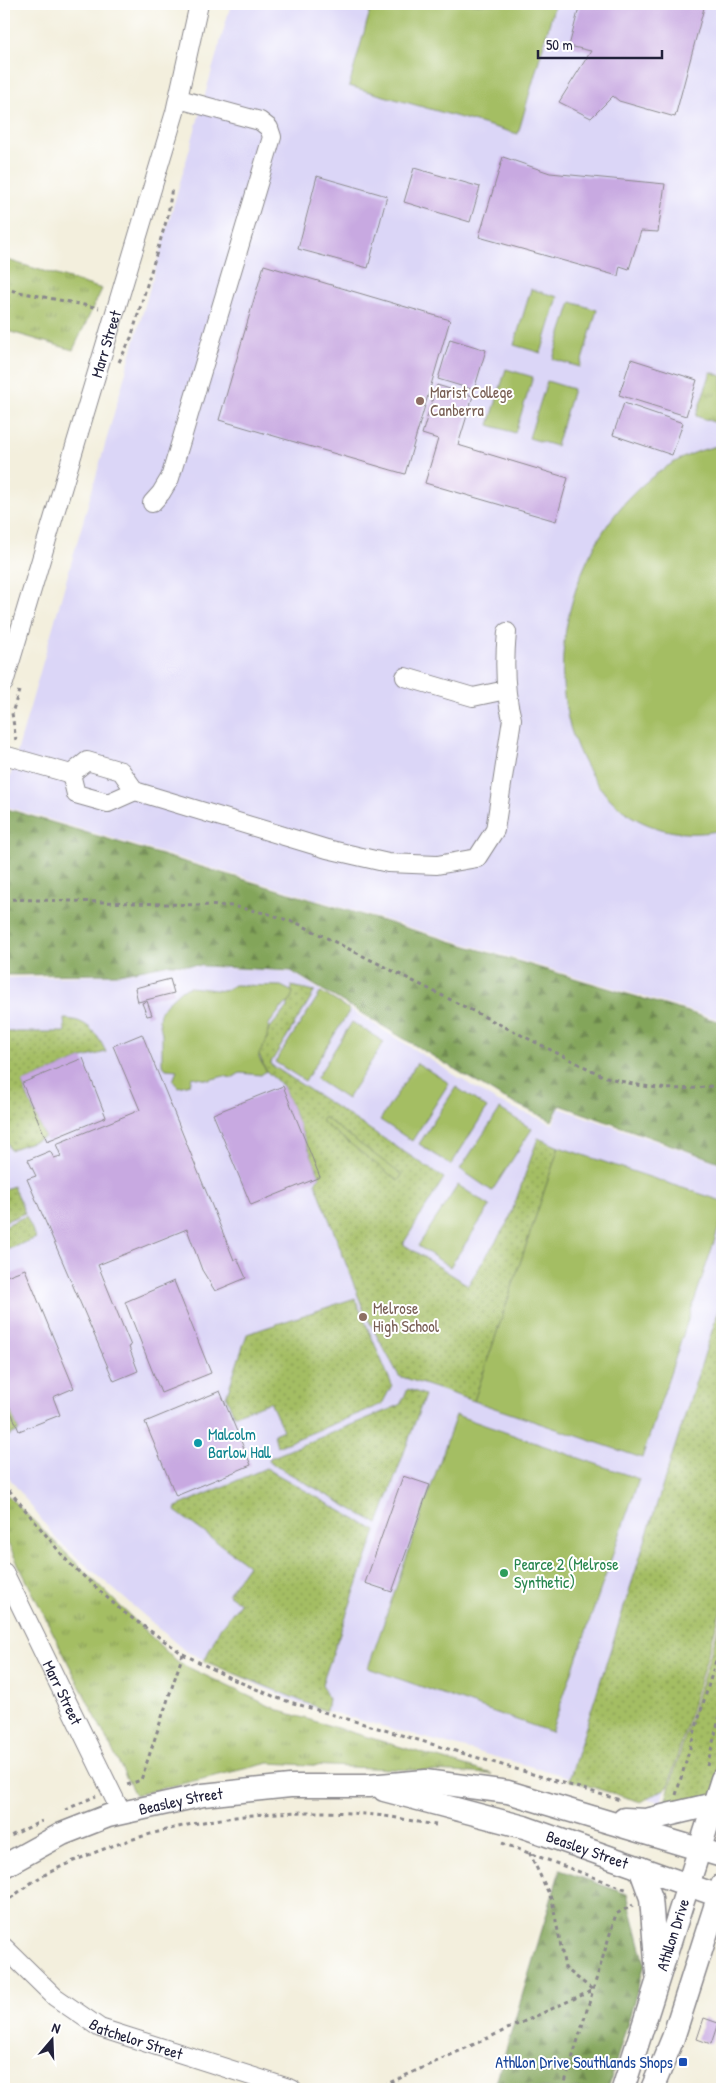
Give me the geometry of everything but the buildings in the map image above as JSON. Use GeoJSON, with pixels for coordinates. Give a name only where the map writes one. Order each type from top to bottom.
{"type":"FeatureCollection","features":[{"type":"Feature","properties":{"kind":"main road","name":"Athllon Drive"},"geometry":{"type":"LineString","coordinates":[[623,2089],[714,1804],[714,1775]]}},
{"type":"Feature","properties":{"kind":"main road","name":"Beasley Street"},"geometry":{"type":"LineString","coordinates":[[4,1866],[62,1834],[115,1814],[203,1795],[290,1786],[369,1786],[425,1781],[508,1792],[722,1856]]}},
{"type":"Feature","properties":{"kind":"main road","name":"Beasley Street"},"geometry":{"type":"LineString","coordinates":[[369,1786],[524,1827],[688,1885],[721,1892]]}},
{"type":"Feature","properties":{"kind":"main road"},"geometry":{"type":"LineString","coordinates":[[590,1817],[646,1820],[714,1804]]}},
{"type":"Feature","properties":{"kind":"main road"},"geometry":{"type":"LineString","coordinates":[[640,1868],[652,1898],[658,1983]]}},
{"type":"Feature","properties":{"kind":"main road","name":"Athllon Drive"},"geometry":{"type":"LineString","coordinates":[[652,2089],[673,2038],[721,1892]]}},
{"type":"Feature","properties":{"kind":"main road"},"geometry":{"type":"LineString","coordinates":[[701,1950],[722,1941]]}},
{"type":"Feature","properties":{"kind":"street","name":"Marr Street"},"geometry":{"type":"LineString","coordinates":[[4,683],[179,99],[199,4]]}},
{"type":"Feature","properties":{"kind":"street"},"geometry":{"type":"LineString","coordinates":[[152,503],[170,478],[272,137],[269,128],[260,121],[179,99]]}},
{"type":"Feature","properties":{"kind":"street"},"geometry":{"type":"LineString","coordinates":[[71,774],[87,761],[121,772],[135,791],[328,849],[388,863],[437,865],[476,858],[495,830],[512,719],[503,663],[507,632]]}},
{"type":"Feature","properties":{"kind":"street"},"geometry":{"type":"LineString","coordinates":[[405,677],[473,697],[506,690]]}},
{"type":"Feature","properties":{"kind":"street"},"geometry":{"type":"LineString","coordinates":[[4,755],[71,774]]}},
{"type":"Feature","properties":{"kind":"street"},"geometry":{"type":"LineString","coordinates":[[71,774],[76,794],[108,803],[135,791]]}},
{"type":"Feature","properties":{"kind":"street","name":"Marr Street"},"geometry":{"type":"LineString","coordinates":[[4,1572],[103,1794],[115,1814]]}},
{"type":"Feature","properties":{"kind":"street","name":"Batchelor Street"},"geometry":{"type":"LineString","coordinates":[[4,1947],[55,1997],[100,2028],[292,2089]]}},
{"type":"Feature","properties":{"kind":"path"},"geometry":{"type":"LineString","coordinates":[[4,289],[137,316]]}},
{"type":"Feature","properties":{"kind":"path"},"geometry":{"type":"LineString","coordinates":[[4,865],[4,870]]}},
{"type":"Feature","properties":{"kind":"path"},"geometry":{"type":"LineString","coordinates":[[4,899],[232,906],[252,910],[299,924],[603,1076],[634,1085],[664,1089],[700,1088],[722,1084]]}},
{"type":"Feature","properties":{"kind":"path"},"geometry":{"type":"LineString","coordinates":[[4,1484],[68,1562],[122,1610],[183,1654],[230,1678],[280,1699],[623,1801]]}},
{"type":"Feature","properties":{"kind":"path"},"geometry":{"type":"LineString","coordinates":[[676,1792],[722,1640]]}},
{"type":"Feature","properties":{"kind":"path"},"geometry":{"type":"LineString","coordinates":[[62,1812],[141,1780],[183,1654]]}},
{"type":"Feature","properties":{"kind":"path"},"geometry":{"type":"LineString","coordinates":[[714,1775],[722,1707]]}},
{"type":"Feature","properties":{"kind":"path"},"geometry":{"type":"LineString","coordinates":[[92,1787],[103,1794],[115,1814]]}},
{"type":"Feature","properties":{"kind":"path"},"geometry":{"type":"LineString","coordinates":[[4,1903],[46,1874],[124,1841],[207,1820],[293,1812],[355,1813],[379,1815],[445,1827]]}},
{"type":"Feature","properties":{"kind":"path"},"geometry":{"type":"LineString","coordinates":[[4,1839],[46,1820]]}},
{"type":"Feature","properties":{"kind":"path"},"geometry":{"type":"LineString","coordinates":[[501,1842],[630,1891]]}},
{"type":"Feature","properties":{"kind":"path"},"geometry":{"type":"LineString","coordinates":[[529,1852],[552,1900],[565,1968],[593,1990]]}},
{"type":"Feature","properties":{"kind":"path"},"geometry":{"type":"LineString","coordinates":[[563,2089],[616,1914]]}},
{"type":"Feature","properties":{"kind":"path"},"geometry":{"type":"LineString","coordinates":[[376,2089],[593,1990]]}},
{"type":"Feature","properties":{"kind":"shaded area","name":"Marist College Canberra"},"geometry":{"type":"Polygon","coordinates":[[[231,4],[722,4],[722,1015],[718,1019],[4,806],[4,798],[231,4]]]}},
{"type":"Feature","properties":{"kind":"shaded area","name":"Melrose High School"},"geometry":{"type":"Polygon","coordinates":[[[170,965],[291,972],[496,1101],[553,1124],[559,1108],[722,1164],[722,1606],[661,1802],[297,1703],[185,1651],[57,1540],[4,1471],[4,978],[119,975],[170,965]]]}},
{"type":"Feature","properties":{"kind":"green space"},"geometry":{"type":"Polygon","coordinates":[[[372,4],[555,4],[518,134],[349,86],[372,4]]]}},
{"type":"Feature","properties":{"kind":"green space"},"geometry":{"type":"Polygon","coordinates":[[[4,259],[102,289],[73,350],[4,330],[4,259]]]}},
{"type":"Feature","properties":{"kind":"green space"},"geometry":{"type":"Polygon","coordinates":[[[531,289],[558,297],[541,353],[514,345],[531,289]]]}},
{"type":"Feature","properties":{"kind":"green space"},"geometry":{"type":"Polygon","coordinates":[[[571,302],[597,310],[580,367],[553,359],[571,302]]]}},
{"type":"Feature","properties":{"kind":"green space"},"geometry":{"type":"Polygon","coordinates":[[[506,369],[533,377],[515,433],[489,425],[506,369]]]}},
{"type":"Feature","properties":{"kind":"green space"},"geometry":{"type":"Polygon","coordinates":[[[711,372],[722,376],[722,425],[696,416],[711,372]]]}},
{"type":"Feature","properties":{"kind":"green space"},"geometry":{"type":"Polygon","coordinates":[[[547,381],[573,389],[556,446],[529,438],[547,381]]]}},
{"type":"Feature","properties":{"kind":"green space"},"geometry":{"type":"Polygon","coordinates":[[[722,445],[722,830],[699,833],[675,832],[642,822],[622,810],[599,787],[587,769],[578,749],[565,705],[563,658],[570,611],[586,564],[609,522],[640,487],[678,460],[722,445]]]}},
{"type":"Feature","properties":{"kind":"green space"},"geometry":{"type":"Polygon","coordinates":[[[4,808],[718,1021],[722,1018],[722,1163],[560,1105],[552,1121],[501,1097],[291,971],[170,964],[119,974],[4,975],[4,808]]]}},
{"type":"Feature","properties":{"kind":"green space"},"geometry":{"type":"Polygon","coordinates":[[[234,985],[281,986],[293,992],[290,1002],[283,1006],[269,1024],[266,1042],[259,1054],[259,1058],[266,1071],[261,1075],[240,1073],[232,1078],[224,1076],[209,1080],[192,1077],[190,1084],[178,1087],[173,1081],[177,1070],[166,1069],[162,1064],[160,1013],[166,1004],[181,990],[190,987],[224,991],[234,985]]]}},
{"type":"Feature","properties":{"kind":"green space"},"geometry":{"type":"Polygon","coordinates":[[[291,986],[315,991],[270,1064],[444,1178],[403,1244],[468,1285],[509,1220],[538,1138],[559,1147],[474,1401],[399,1376],[365,1314],[315,1182],[320,1177],[283,1086],[266,1071],[259,1054],[267,1033],[291,999],[291,986]]]}},
{"type":"Feature","properties":{"kind":"green space"},"geometry":{"type":"Polygon","coordinates":[[[321,992],[350,1010],[305,1081],[275,1062],[321,992]]]}},
{"type":"Feature","properties":{"kind":"green space"},"geometry":{"type":"Polygon","coordinates":[[[64,1019],[79,1021],[85,1024],[95,1033],[106,1052],[83,1058],[22,1083],[45,1137],[10,1150],[4,1133],[4,1032],[65,1032],[64,1019]]]}},
{"type":"Feature","properties":{"kind":"green space"},"geometry":{"type":"Polygon","coordinates":[[[352,1022],[384,1042],[347,1099],[316,1079],[352,1022]]]}},
{"type":"Feature","properties":{"kind":"green space"},"geometry":{"type":"Polygon","coordinates":[[[417,1063],[449,1083],[412,1141],[380,1120],[417,1063]]]}},
{"type":"Feature","properties":{"kind":"green space"},"geometry":{"type":"Polygon","coordinates":[[[456,1087],[487,1108],[451,1165],[419,1144],[456,1087]]]}},
{"type":"Feature","properties":{"kind":"green space"},"geometry":{"type":"Polygon","coordinates":[[[500,1109],[532,1129],[492,1191],[460,1169],[500,1109]]]}},
{"type":"Feature","properties":{"kind":"green space"},"geometry":{"type":"Polygon","coordinates":[[[324,1117],[402,1175],[398,1181],[321,1121],[324,1117]]]}},
{"type":"Feature","properties":{"kind":"green space"},"geometry":{"type":"Polygon","coordinates":[[[559,1147],[722,1201],[722,1218],[642,1458],[474,1401],[559,1147]]]}},
{"type":"Feature","properties":{"kind":"green space"},"geometry":{"type":"Polygon","coordinates":[[[458,1185],[490,1206],[450,1267],[418,1246],[458,1185]]]}},
{"type":"Feature","properties":{"kind":"green space"},"geometry":{"type":"Polygon","coordinates":[[[13,1186],[25,1213],[4,1222],[4,1190],[13,1186]]]}},
{"type":"Feature","properties":{"kind":"green space"},"geometry":{"type":"Polygon","coordinates":[[[26,1216],[36,1238],[4,1251],[4,1226],[26,1216]]]}},
{"type":"Feature","properties":{"kind":"green space"},"geometry":{"type":"Polygon","coordinates":[[[355,1298],[392,1385],[382,1404],[277,1447],[274,1434],[283,1430],[270,1402],[234,1415],[226,1397],[247,1334],[355,1298]]]}},
{"type":"Feature","properties":{"kind":"green space"},"geometry":{"type":"Polygon","coordinates":[[[722,1299],[722,1607],[668,1787],[641,1802],[569,1780],[722,1299]]]}},
{"type":"Feature","properties":{"kind":"green space"},"geometry":{"type":"Polygon","coordinates":[[[408,1389],[425,1395],[378,1524],[269,1462],[270,1458],[400,1405],[408,1389]]]}},
{"type":"Feature","properties":{"kind":"green space"},"geometry":{"type":"Polygon","coordinates":[[[4,1395],[19,1431],[4,1438],[4,1395]]]}},
{"type":"Feature","properties":{"kind":"green space","name":"Pearce 2 (Melrose Synthetic)"},"geometry":{"type":"Polygon","coordinates":[[[456,1415],[639,1479],[551,1732],[368,1668],[456,1415]]]}},
{"type":"Feature","properties":{"kind":"green space"},"geometry":{"type":"Polygon","coordinates":[[[266,1468],[376,1531],[322,1684],[328,1699],[326,1711],[204,1661],[220,1628],[240,1603],[228,1594],[248,1565],[175,1511],[176,1507],[266,1468]]]}},
{"type":"Feature","properties":{"kind":"green space"},"geometry":{"type":"Polygon","coordinates":[[[4,1492],[177,1662],[280,1711],[492,1774],[269,1763],[135,1795],[4,1536],[4,1492]]]}},
{"type":"Feature","properties":{"kind":"green space"},"geometry":{"type":"Polygon","coordinates":[[[722,1616],[722,1814],[665,1802],[722,1616]]]}},
{"type":"Feature","properties":{"kind":"green space"},"geometry":{"type":"Polygon","coordinates":[[[560,1870],[627,1894],[645,1964],[608,2089],[494,2089],[560,1870]]]}},
{"type":"Feature","properties":{"kind":"place","name":"Marist College Canberra"},"geometry":{"type":"Point","coordinates":[420,401]}},
{"type":"Feature","properties":{"kind":"place","name":"Melrose High School"},"geometry":{"type":"Point","coordinates":[363,1317]}},
{"type":"Feature","properties":{"kind":"place","name":"Malcolm Barlow Hall"},"geometry":{"type":"Point","coordinates":[198,1443]}},
{"type":"Feature","properties":{"kind":"place","name":"Pearce 2 (Melrose Synthetic)"},"geometry":{"type":"Point","coordinates":[504,1573]}},
{"type":"Feature","properties":{"kind":"place","name":"Athllon Drive Southlands Shops"},"geometry":{"type":"Point","coordinates":[683,2062]}}]}
